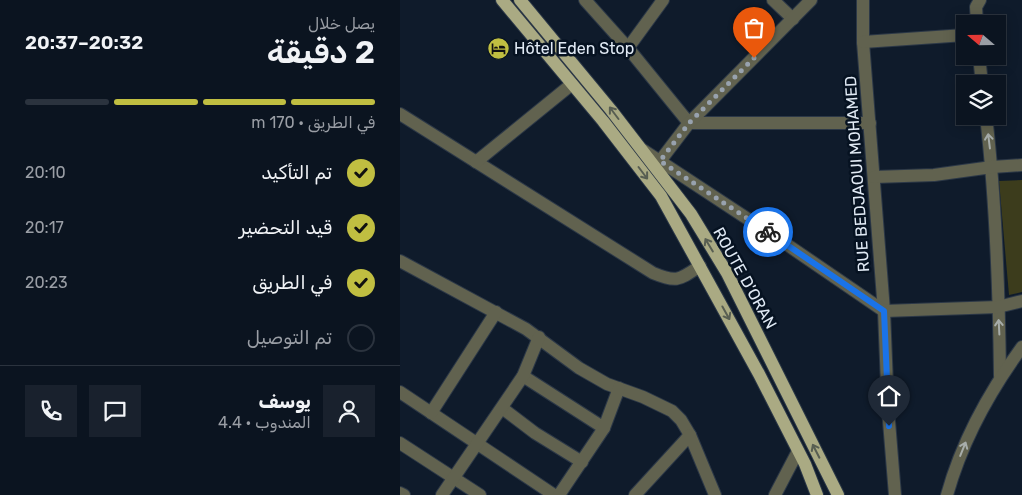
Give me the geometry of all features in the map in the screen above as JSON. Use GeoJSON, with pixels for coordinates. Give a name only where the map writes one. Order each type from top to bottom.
{"type":"FeatureCollection","features":[{"type":"Feature","properties":{"kind":"main road","name":"ROUTE D'ORAN"},"geometry":{"type":"LineString","coordinates":[[502,0],[604,121],[661,196],[759,374],[798,451],[817,495]]}},
{"type":"Feature","properties":{"kind":"main road","name":"ROUTE D'ORAN"},"geometry":{"type":"LineString","coordinates":[[520,0],[611,110],[691,214],[726,273],[838,495]]}},
{"type":"Feature","properties":{"kind":"street"},"geometry":{"type":"LineString","coordinates":[[586,0],[689,123]]}},
{"type":"Feature","properties":{"kind":"street"},"geometry":{"type":"LineString","coordinates":[[628,48],[663,0]]}},
{"type":"Feature","properties":{"kind":"street"},"geometry":{"type":"LineString","coordinates":[[773,0],[794,19]]}},
{"type":"Feature","properties":{"kind":"street"},"geometry":{"type":"LineString","coordinates":[[660,161],[689,123],[811,0]]}},
{"type":"Feature","properties":{"kind":"street","name":"RUE BEDJAOUI MOHAMED"},"geometry":{"type":"LineString","coordinates":[[863,0],[863,42],[884,311],[888,409],[895,495]]}},
{"type":"Feature","properties":{"kind":"street"},"geometry":{"type":"LineString","coordinates":[[976,15],[976,7],[980,0]]}},
{"type":"Feature","properties":{"kind":"street"},"geometry":{"type":"LineString","coordinates":[[863,42],[956,36]]}},
{"type":"Feature","properties":{"kind":"street"},"geometry":{"type":"LineString","coordinates":[[476,162],[572,84]]}},
{"type":"Feature","properties":{"kind":"street"},"geometry":{"type":"LineString","coordinates":[[400,114],[653,273],[668,279],[681,279],[700,266]]}},
{"type":"Feature","properties":{"kind":"street"},"geometry":{"type":"LineString","coordinates":[[689,123],[870,123]]}},
{"type":"Feature","properties":{"kind":"street"},"geometry":{"type":"LineString","coordinates":[[987,125],[992,167],[1000,376]]}},
{"type":"Feature","properties":{"kind":"street"},"geometry":{"type":"LineString","coordinates":[[639,147],[884,311],[998,308],[1022,302]]}},
{"type":"Feature","properties":{"kind":"street"},"geometry":{"type":"LineString","coordinates":[[874,177],[934,175],[1022,165]]}},
{"type":"Feature","properties":{"kind":"street"},"geometry":{"type":"LineString","coordinates":[[402,266],[496,312],[539,337],[579,368],[607,384],[643,397],[672,411],[682,420],[690,435],[714,495]]}},
{"type":"Feature","properties":{"kind":"street"},"geometry":{"type":"LineString","coordinates":[[431,413],[496,312]]}},
{"type":"Feature","properties":{"kind":"street"},"geometry":{"type":"LineString","coordinates":[[442,495],[523,376],[539,337]]}},
{"type":"Feature","properties":{"kind":"street"},"geometry":{"type":"LineString","coordinates":[[947,495],[965,445],[983,405],[1000,376],[1022,347]]}},
{"type":"Feature","properties":{"kind":"street"},"geometry":{"type":"LineString","coordinates":[[523,376],[604,428]]}},
{"type":"Feature","properties":{"kind":"street"},"geometry":{"type":"LineString","coordinates":[[559,495],[604,428],[619,388]]}},
{"type":"Feature","properties":{"kind":"street"},"geometry":{"type":"LineString","coordinates":[[400,392],[554,495]]}},
{"type":"Feature","properties":{"kind":"street"},"geometry":{"type":"LineString","coordinates":[[502,408],[535,433],[582,462]]}},
{"type":"Feature","properties":{"kind":"street"},"geometry":{"type":"LineString","coordinates":[[635,495],[690,435]]}},
{"type":"Feature","properties":{"kind":"street"},"geometry":{"type":"LineString","coordinates":[[400,444],[480,495]]}},
{"type":"Feature","properties":{"kind":"street"},"geometry":{"type":"LineString","coordinates":[[775,495],[798,451]]}},
{"type":"Feature","properties":{"kind":"street"},"geometry":{"type":"LineString","coordinates":[[400,493],[404,495]]}},
{"type":"Feature","properties":{"kind":"shaded area"},"geometry":{"type":"Polygon","coordinates":[[[1022,180],[1022,292],[1009,295],[999,181],[1022,180]]]}},
{"type":"Feature","properties":{"kind":"way so far"},"geometry":{"type":"LineString","coordinates":[[754,58],[689,123],[660,161],[768,232]]}},
{"type":"Feature","properties":{"kind":"place","name":"Hôtel Eden Stop"},"geometry":{"type":"Point","coordinates":[498,48]}},
{"type":"Feature","properties":{"kind":"route"},"geometry":{"type":"LineString","coordinates":[[768,232],[884,311],[889,426]]}}]}
